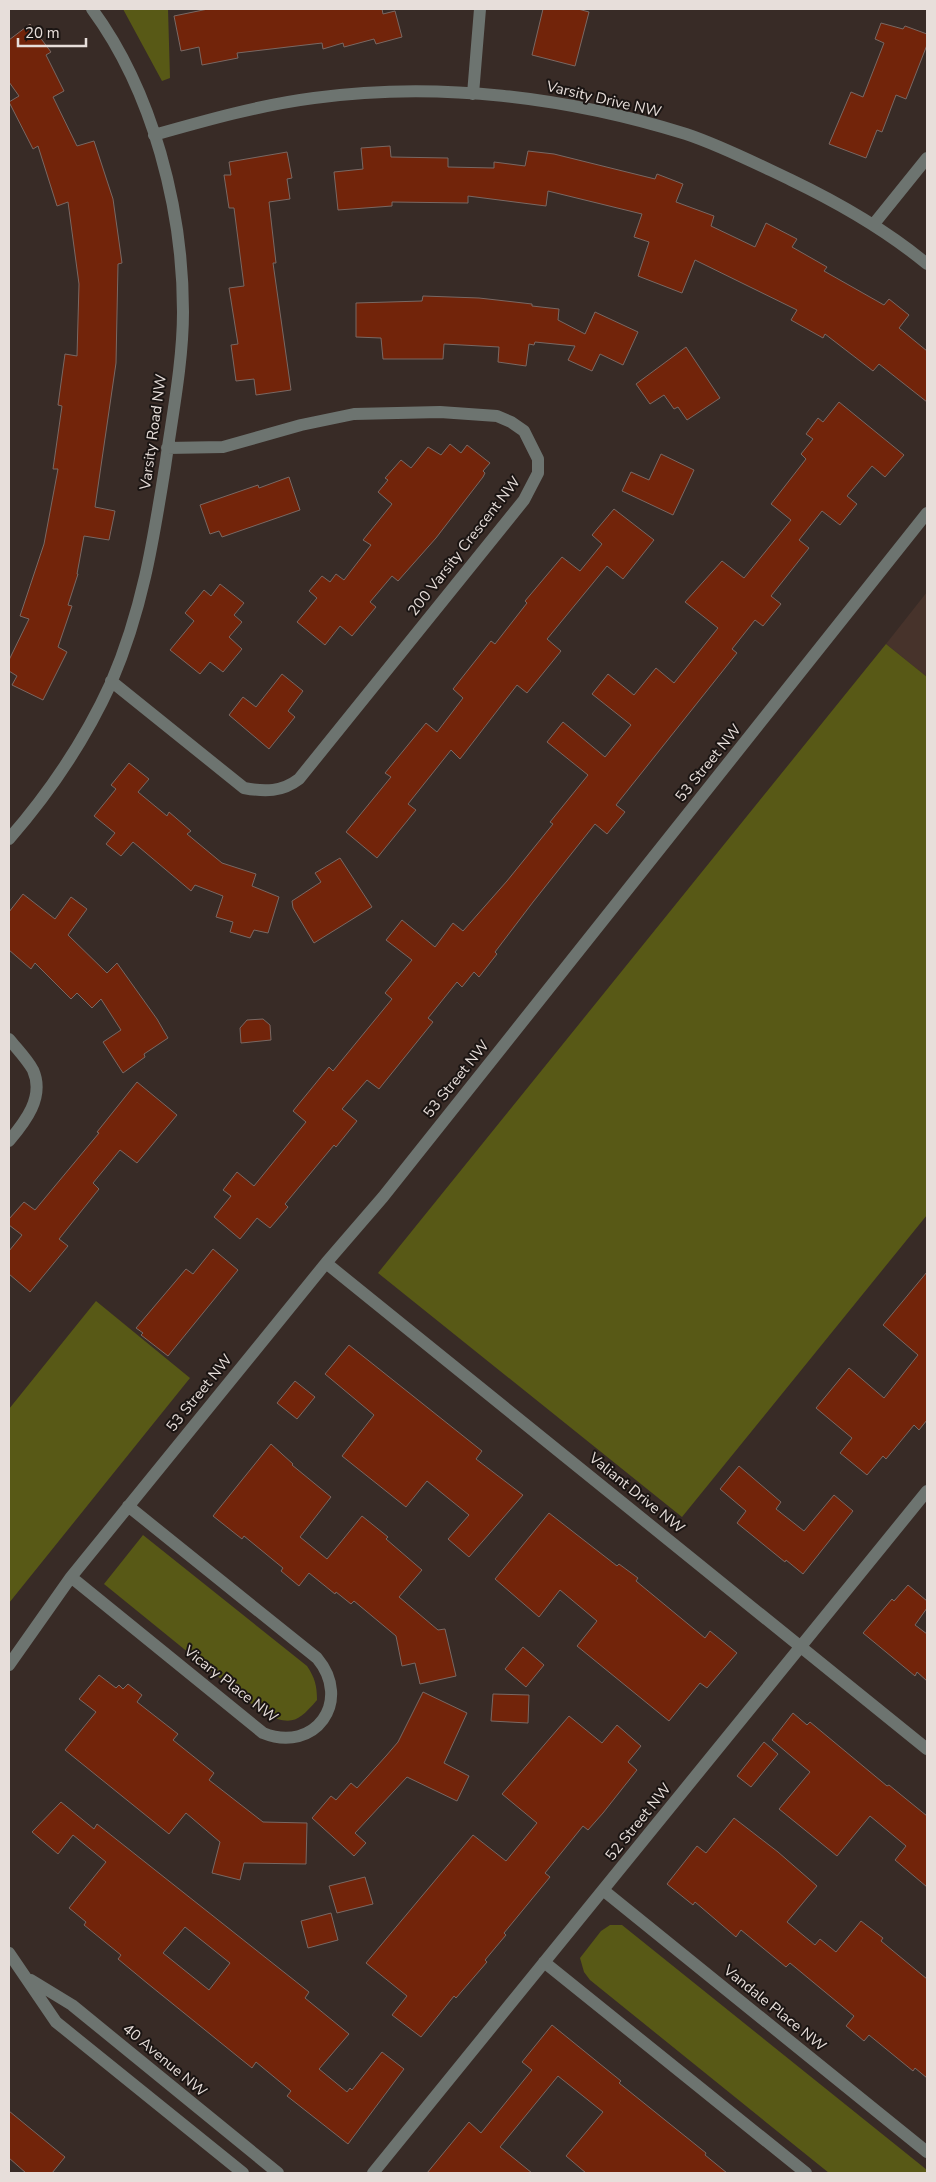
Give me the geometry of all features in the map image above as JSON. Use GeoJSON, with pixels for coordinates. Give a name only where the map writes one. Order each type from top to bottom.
{"type":"FeatureCollection","features":[{"type":"Feature","properties":{"kind":"street","name":"Varsity Road NW"},"geometry":{"type":"LineString","coordinates":[[9,839],[33,812],[59,776],[100,706],[128,638],[144,589],[153,547],[168,448],[183,313],[181,271],[174,214],[166,174],[154,135],[132,80],[118,51],[92,9]]}},
{"type":"Feature","properties":{"kind":"street"},"geometry":{"type":"LineString","coordinates":[[473,94],[480,9]]}},
{"type":"Feature","properties":{"kind":"street","name":"Varsity Drive NW"},"geometry":{"type":"LineString","coordinates":[[154,135],[224,116],[314,98],[382,93],[434,92],[549,101],[590,109],[687,135],[776,172],[826,197],[873,225],[927,264]]}},
{"type":"Feature","properties":{"kind":"street"},"geometry":{"type":"LineString","coordinates":[[873,225],[927,158]]}},
{"type":"Feature","properties":{"kind":"street","name":"200 Varsity Crescent NW"},"geometry":{"type":"LineString","coordinates":[[111,681],[244,788],[262,792],[278,790],[291,785],[305,771],[524,500],[538,473],[538,459],[524,430],[497,416],[481,414],[394,412],[354,414],[301,425],[223,447],[168,448]]}},
{"type":"Feature","properties":{"kind":"street","name":"53 Street NW"},"geometry":{"type":"LineString","coordinates":[[9,1665],[71,1577],[326,1262],[383,1197],[927,513]]}},
{"type":"Feature","properties":{"kind":"street"},"geometry":{"type":"LineString","coordinates":[[9,1039],[34,1072],[36,1094],[33,1107],[26,1120],[9,1141]]}},
{"type":"Feature","properties":{"kind":"street","name":"Valiant Drive NW"},"geometry":{"type":"LineString","coordinates":[[326,1262],[927,1749]]}},
{"type":"Feature","properties":{"kind":"street","name":"52 Street NW"},"geometry":{"type":"LineString","coordinates":[[373,2173],[927,1490]]}},
{"type":"Feature","properties":{"kind":"street","name":"Vicary Place NW"},"geometry":{"type":"LineString","coordinates":[[71,1577],[263,1733],[278,1738],[294,1738],[313,1729],[321,1722],[331,1701],[332,1689],[324,1667],[316,1658],[128,1506]]}},
{"type":"Feature","properties":{"kind":"street","name":"Vandale Place NW"},"geometry":{"type":"LineString","coordinates":[[603,1890],[927,2152]]}},
{"type":"Feature","properties":{"kind":"street","name":"40 Avenue NW"},"geometry":{"type":"LineString","coordinates":[[9,1953],[56,2022],[243,2173]]}},
{"type":"Feature","properties":{"kind":"street"},"geometry":{"type":"LineString","coordinates":[[544,1962],[806,2173]]}},
{"type":"Feature","properties":{"kind":"street","name":"40 Avenue NW"},"geometry":{"type":"LineString","coordinates":[[26,1978],[72,2005],[278,2173]]}},
{"type":"Feature","properties":{"kind":"shaded area"},"geometry":{"type":"Polygon","coordinates":[[[123,9],[168,9],[170,78],[162,81],[123,9]]]}},
{"type":"Feature","properties":{"kind":"shaded area"},"geometry":{"type":"Polygon","coordinates":[[[927,592],[927,677],[886,644],[927,592]]]}},
{"type":"Feature","properties":{"kind":"shaded area"},"geometry":{"type":"Polygon","coordinates":[[[886,644],[927,677],[927,1215],[682,1517],[378,1273],[886,644]]]}},
{"type":"Feature","properties":{"kind":"shaded area"},"geometry":{"type":"Polygon","coordinates":[[[96,1301],[190,1378],[9,1603],[9,1409],[96,1301]]]}},
{"type":"Feature","properties":{"kind":"shaded area"},"geometry":{"type":"Polygon","coordinates":[[[143,1535],[307,1666],[315,1682],[317,1700],[305,1713],[294,1720],[288,1721],[264,1714],[104,1584],[143,1535]]]}},
{"type":"Feature","properties":{"kind":"shaded area"},"geometry":{"type":"Polygon","coordinates":[[[610,1925],[622,1925],[927,2170],[927,2173],[829,2173],[590,1980],[584,1972],[580,1958],[601,1931],[610,1925]]]}},
{"type":"Feature","properties":{"kind":"building"},"geometry":{"type":"Polygon","coordinates":[[[208,9],[382,9],[383,14],[395,11],[402,37],[376,44],[374,39],[344,47],[343,43],[323,49],[322,43],[237,53],[238,58],[202,65],[199,47],[181,51],[174,16],[208,9]]]}},
{"type":"Feature","properties":{"kind":"building"},"geometry":{"type":"Polygon","coordinates":[[[543,9],[578,9],[589,12],[575,66],[532,55],[543,9]]]}},
{"type":"Feature","properties":{"kind":"building"},"geometry":{"type":"Polygon","coordinates":[[[881,23],[903,29],[905,26],[927,34],[927,45],[906,99],[896,95],[882,132],[877,130],[866,158],[829,144],[851,92],[863,97],[884,43],[875,39],[881,23]]]}},
{"type":"Feature","properties":{"kind":"building"},"geometry":{"type":"Polygon","coordinates":[[[30,24],[51,52],[46,55],[64,91],[53,97],[77,146],[94,141],[113,199],[122,263],[118,264],[116,363],[95,507],[115,511],[109,540],[84,536],[78,574],[68,605],[72,606],[58,647],[67,652],[43,700],[12,685],[17,676],[9,671],[9,660],[29,619],[20,616],[44,544],[58,469],[53,469],[62,406],[58,405],[65,354],[77,356],[79,284],[68,202],[57,206],[38,146],[33,149],[9,102],[19,96],[9,82],[9,40],[30,24]]]}},
{"type":"Feature","properties":{"kind":"building"},"geometry":{"type":"Polygon","coordinates":[[[390,146],[391,157],[448,158],[448,167],[494,168],[494,162],[525,166],[528,151],[554,154],[655,179],[657,174],[683,184],[676,202],[714,216],[711,226],[755,247],[766,223],[797,239],[792,247],[827,267],[824,271],[884,305],[889,299],[909,315],[899,328],[927,351],[927,402],[879,364],[873,371],[825,334],[823,338],[791,320],[797,310],[695,260],[682,293],[638,276],[649,242],[634,237],[642,214],[548,191],[546,206],[468,196],[468,203],[392,202],[392,206],[338,210],[334,172],[363,169],[361,148],[390,146]]]}},
{"type":"Feature","properties":{"kind":"building"},"geometry":{"type":"Polygon","coordinates":[[[287,152],[292,178],[287,179],[290,199],[269,202],[276,263],[273,263],[291,390],[256,395],[254,379],[236,381],[231,345],[238,344],[229,288],[244,286],[234,208],[229,208],[224,175],[231,175],[229,162],[287,152]]]}},
{"type":"Feature","properties":{"kind":"building"},"geometry":{"type":"Polygon","coordinates":[[[423,296],[479,298],[559,309],[558,320],[585,334],[595,312],[638,332],[623,365],[600,354],[592,371],[568,360],[575,346],[535,342],[534,345],[529,344],[526,366],[498,362],[499,347],[444,344],[443,359],[383,359],[381,338],[356,337],[356,303],[422,301],[423,296]]]}},
{"type":"Feature","properties":{"kind":"building"},"geometry":{"type":"Polygon","coordinates":[[[686,347],[720,398],[687,420],[678,407],[674,409],[664,395],[650,404],[636,384],[686,347]]]}},
{"type":"Feature","properties":{"kind":"building"},"geometry":{"type":"Polygon","coordinates":[[[839,402],[904,455],[885,477],[872,466],[847,496],[857,504],[840,525],[822,511],[799,540],[809,548],[771,596],[781,604],[763,626],[755,620],[732,649],[737,653],[616,805],[625,812],[607,834],[595,824],[495,952],[497,954],[479,977],[474,972],[462,987],[457,982],[428,1018],[433,1022],[379,1089],[367,1080],[342,1109],[357,1121],[336,1147],[334,1145],[285,1204],[288,1207],[270,1228],[257,1218],[240,1239],[214,1217],[231,1196],[223,1190],[237,1172],[254,1186],[306,1122],[293,1111],[329,1067],[333,1071],[392,999],[385,993],[412,960],[386,940],[402,920],[435,947],[453,923],[463,931],[507,881],[553,824],[550,822],[588,775],[547,742],[563,722],[605,757],[631,725],[592,694],[608,674],[634,695],[656,668],[674,683],[718,628],[685,602],[722,561],[744,578],[791,520],[771,504],[806,459],[801,454],[813,439],[806,434],[818,418],[823,422],[839,402]]]}},
{"type":"Feature","properties":{"kind":"building"},"geometry":{"type":"Polygon","coordinates":[[[450,444],[461,453],[467,445],[490,463],[483,471],[485,473],[483,477],[436,538],[398,581],[392,576],[370,602],[376,607],[352,636],[340,626],[325,645],[297,622],[317,598],[309,591],[322,576],[330,582],[336,574],[344,580],[371,545],[363,540],[392,504],[378,492],[388,480],[385,478],[401,460],[411,468],[428,447],[441,455],[450,444]]]}},
{"type":"Feature","properties":{"kind":"building"},"geometry":{"type":"Polygon","coordinates":[[[661,454],[694,470],[673,515],[622,491],[631,472],[649,480],[661,454]]]}},
{"type":"Feature","properties":{"kind":"building"},"geometry":{"type":"Polygon","coordinates":[[[289,477],[300,510],[222,537],[219,531],[210,534],[200,505],[258,485],[259,488],[289,477]]]}},
{"type":"Feature","properties":{"kind":"building"},"geometry":{"type":"Polygon","coordinates":[[[614,509],[654,540],[623,579],[607,566],[547,639],[561,651],[527,693],[517,685],[460,759],[451,750],[408,804],[416,810],[377,858],[346,832],[391,777],[385,773],[426,723],[437,732],[463,698],[453,689],[491,641],[495,644],[527,603],[525,601],[562,557],[580,571],[602,544],[592,535],[614,509]]]}},
{"type":"Feature","properties":{"kind":"building"},"geometry":{"type":"Polygon","coordinates":[[[220,584],[244,603],[234,615],[242,622],[229,637],[242,649],[223,672],[210,662],[200,674],[170,650],[194,621],[185,613],[204,590],[211,596],[220,584]]]}},
{"type":"Feature","properties":{"kind":"building"},"geometry":{"type":"Polygon","coordinates":[[[282,674],[303,691],[288,711],[295,717],[269,749],[229,715],[243,697],[256,707],[282,674]]]}},
{"type":"Feature","properties":{"kind":"building"},"geometry":{"type":"Polygon","coordinates":[[[129,763],[149,779],[138,792],[167,816],[169,812],[191,831],[187,834],[222,863],[256,874],[252,886],[279,897],[268,933],[254,930],[250,938],[230,932],[233,922],[216,917],[223,896],[195,885],[191,891],[133,842],[121,856],[106,844],[115,833],[94,816],[116,789],[111,785],[129,763]]]}},
{"type":"Feature","properties":{"kind":"building"},"geometry":{"type":"Polygon","coordinates":[[[340,858],[372,907],[314,943],[293,908],[292,901],[321,882],[315,873],[340,858]]]}},
{"type":"Feature","properties":{"kind":"building"},"geometry":{"type":"Polygon","coordinates":[[[23,894],[55,919],[71,897],[87,909],[68,935],[107,973],[117,963],[157,1019],[168,1038],[144,1054],[145,1057],[123,1073],[103,1042],[121,1030],[101,999],[92,1008],[77,993],[71,999],[35,963],[31,969],[9,950],[9,912],[23,894]]]}},
{"type":"Feature","properties":{"kind":"building"},"geometry":{"type":"Polygon","coordinates":[[[263,1019],[270,1025],[271,1040],[241,1043],[240,1028],[247,1020],[263,1019]]]}},
{"type":"Feature","properties":{"kind":"building"},"geometry":{"type":"Polygon","coordinates":[[[137,1082],[177,1115],[137,1163],[120,1150],[93,1183],[99,1189],[59,1239],[68,1246],[30,1292],[9,1274],[9,1251],[22,1235],[9,1225],[9,1219],[24,1202],[35,1210],[99,1133],[97,1132],[137,1082]]]}},
{"type":"Feature","properties":{"kind":"building"},"geometry":{"type":"Polygon","coordinates":[[[213,1249],[238,1270],[168,1356],[141,1335],[143,1333],[136,1328],[186,1269],[193,1274],[213,1249]]]}},
{"type":"Feature","properties":{"kind":"building"},"geometry":{"type":"Polygon","coordinates":[[[927,1272],[927,1420],[919,1430],[914,1425],[886,1459],[883,1456],[867,1475],[840,1453],[852,1438],[816,1408],[849,1368],[884,1398],[918,1355],[883,1325],[927,1272]]]}},
{"type":"Feature","properties":{"kind":"building"},"geometry":{"type":"Polygon","coordinates":[[[349,1345],[482,1451],[476,1459],[523,1495],[469,1557],[448,1539],[469,1515],[427,1481],[406,1507],[342,1456],[374,1415],[325,1374],[349,1345]]]}},
{"type":"Feature","properties":{"kind":"building"},"geometry":{"type":"Polygon","coordinates":[[[295,1381],[315,1397],[297,1419],[277,1403],[295,1381]]]}},
{"type":"Feature","properties":{"kind":"building"},"geometry":{"type":"Polygon","coordinates":[[[271,1444],[292,1465],[331,1497],[300,1537],[327,1559],[362,1516],[388,1537],[386,1539],[422,1570],[399,1597],[438,1630],[445,1629],[456,1676],[420,1684],[415,1663],[402,1666],[396,1636],[354,1601],[351,1604],[309,1573],[299,1586],[281,1571],[283,1568],[244,1536],[242,1539],[213,1516],[271,1444]]]}},
{"type":"Feature","properties":{"kind":"building"},"geometry":{"type":"Polygon","coordinates":[[[739,1466],[781,1502],[776,1509],[804,1531],[834,1495],[853,1511],[803,1574],[786,1560],[785,1562],[737,1523],[746,1511],[720,1489],[739,1466]]]}},
{"type":"Feature","properties":{"kind":"building"},"geometry":{"type":"Polygon","coordinates":[[[549,1513],[617,1566],[619,1564],[638,1578],[636,1581],[705,1638],[710,1631],[737,1653],[707,1688],[700,1683],[669,1721],[577,1646],[597,1621],[560,1590],[539,1617],[495,1579],[549,1513]]]}},
{"type":"Feature","properties":{"kind":"building"},"geometry":{"type":"Polygon","coordinates":[[[908,1585],[927,1601],[927,1608],[915,1625],[927,1634],[927,1681],[917,1672],[915,1676],[863,1633],[892,1599],[894,1601],[908,1585]]]}},
{"type":"Feature","properties":{"kind":"building"},"geometry":{"type":"Polygon","coordinates":[[[523,1647],[544,1665],[526,1687],[505,1669],[523,1647]]]}},
{"type":"Feature","properties":{"kind":"building"},"geometry":{"type":"Polygon","coordinates":[[[99,1675],[116,1688],[119,1685],[123,1689],[128,1684],[142,1695],[137,1702],[178,1734],[173,1740],[214,1773],[209,1780],[263,1822],[307,1823],[306,1864],[244,1863],[240,1880],[212,1873],[220,1842],[186,1813],[169,1834],[65,1750],[96,1712],[79,1699],[99,1675]]]}},
{"type":"Feature","properties":{"kind":"building"},"geometry":{"type":"Polygon","coordinates":[[[423,1692],[467,1713],[444,1763],[469,1776],[457,1801],[407,1777],[355,1833],[366,1843],[354,1856],[312,1818],[331,1796],[336,1800],[351,1783],[357,1788],[386,1756],[398,1742],[423,1692]]]}},
{"type":"Feature","properties":{"kind":"building"},"geometry":{"type":"Polygon","coordinates":[[[493,1694],[529,1695],[528,1723],[491,1721],[493,1694]]]}},
{"type":"Feature","properties":{"kind":"building"},"geometry":{"type":"Polygon","coordinates":[[[793,1713],[807,1725],[810,1722],[887,1786],[889,1785],[927,1816],[927,1887],[895,1860],[906,1846],[870,1816],[837,1856],[779,1809],[810,1772],[772,1740],[793,1713]]]}},
{"type":"Feature","properties":{"kind":"building"},"geometry":{"type":"Polygon","coordinates":[[[569,1716],[602,1743],[617,1725],[641,1746],[628,1762],[637,1770],[588,1830],[583,1826],[545,1873],[550,1877],[504,1933],[506,1935],[485,1960],[487,1962],[456,1998],[454,1996],[421,2037],[392,2015],[407,1996],[366,1963],[473,1835],[506,1861],[537,1823],[502,1794],[569,1716]]]}},
{"type":"Feature","properties":{"kind":"building"},"geometry":{"type":"Polygon","coordinates":[[[764,1742],[778,1754],[751,1787],[737,1776],[764,1742]]]}},
{"type":"Feature","properties":{"kind":"building"},"geometry":{"type":"Polygon","coordinates":[[[61,1802],[94,1829],[97,1824],[309,1992],[305,1998],[349,2034],[319,2069],[347,2092],[350,2088],[352,2090],[382,2052],[404,2069],[348,2144],[287,2096],[291,2091],[256,2062],[252,2068],[118,1959],[121,1955],[84,1925],[86,1922],[69,1908],[106,1862],[73,1835],[58,1854],[32,1832],[61,1802]],[[185,1927],[163,1953],[209,1990],[230,1963],[185,1927]]]}},
{"type":"Feature","properties":{"kind":"building"},"geometry":{"type":"Polygon","coordinates":[[[734,1818],[778,1852],[817,1886],[787,1922],[815,1945],[820,1939],[836,1952],[861,1921],[883,1938],[881,1941],[927,1979],[927,2078],[915,2068],[913,2071],[869,2035],[864,2041],[846,2026],[854,2016],[790,1963],[786,1967],[741,1930],[736,1937],[695,1902],[693,1905],[667,1884],[697,1846],[706,1853],[734,1818]]]}},
{"type":"Feature","properties":{"kind":"building"},"geometry":{"type":"Polygon","coordinates":[[[365,1877],[373,1904],[337,1913],[329,1886],[365,1877]]]}},
{"type":"Feature","properties":{"kind":"building"},"geometry":{"type":"Polygon","coordinates":[[[331,1913],[338,1940],[308,1948],[301,1921],[331,1913]]]}},
{"type":"Feature","properties":{"kind":"building"},"geometry":{"type":"Polygon","coordinates":[[[552,2025],[621,2081],[619,2083],[706,2153],[705,2155],[727,2173],[586,2173],[566,2156],[603,2112],[558,2076],[500,2147],[532,2173],[427,2173],[469,2122],[481,2133],[532,2070],[522,2062],[552,2025]]]}},
{"type":"Feature","properties":{"kind":"building"},"geometry":{"type":"Polygon","coordinates":[[[9,2111],[65,2157],[52,2173],[26,2173],[9,2158],[9,2111]]]}}]}
